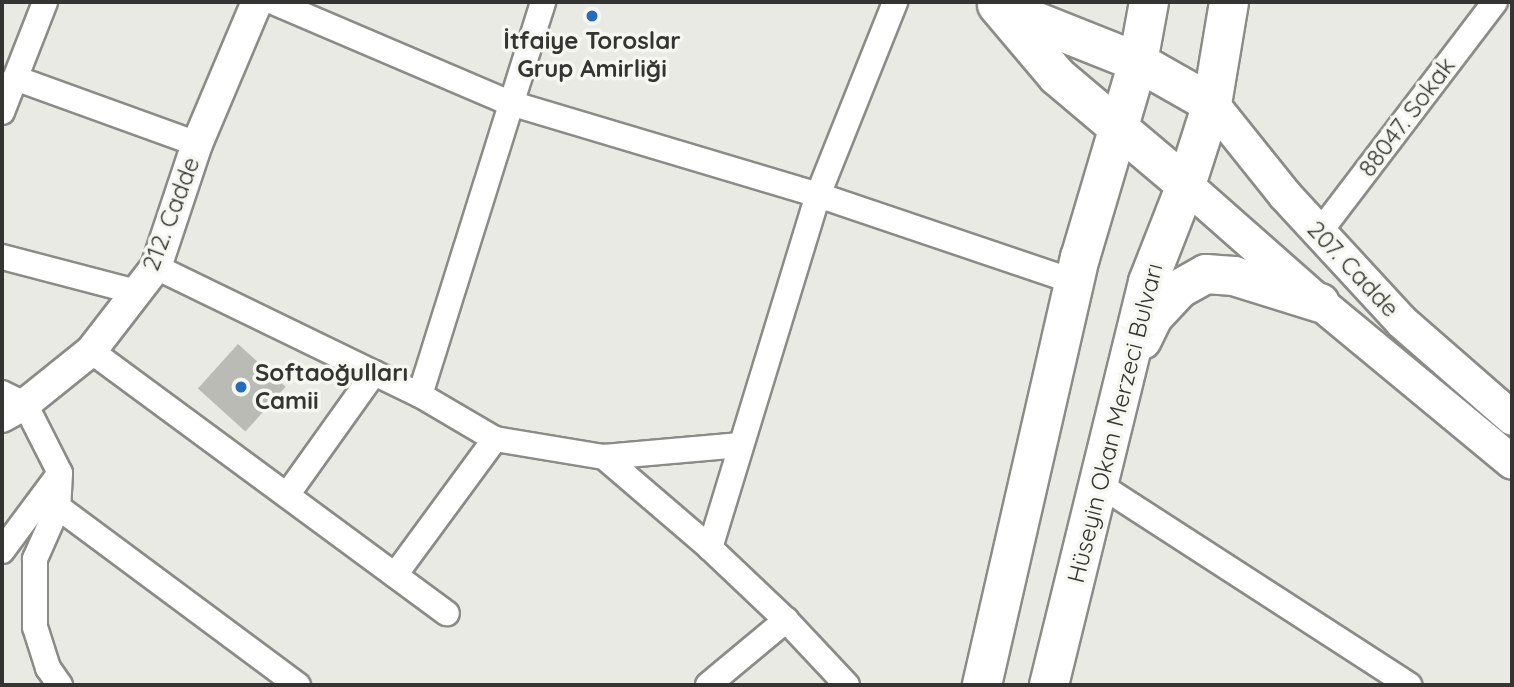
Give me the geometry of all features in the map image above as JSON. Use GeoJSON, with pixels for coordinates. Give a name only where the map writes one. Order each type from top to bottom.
{"type":"FeatureCollection","features":[{"type":"Feature","properties":{"kind":"main road"},"geometry":{"type":"LineString","coordinates":[[982,685],[1075,282],[1138,62],[1150,2]]}},
{"type":"Feature","properties":{"kind":"main road","name":"Hüseyin Okan Merzeci Bulvarı"},"geometry":{"type":"LineString","coordinates":[[1049,685],[1147,282],[1186,185],[1212,104],[1229,2]]}},
{"type":"Feature","properties":{"kind":"main road"},"geometry":{"type":"LineString","coordinates":[[995,4],[1138,62],[1212,104]]}},
{"type":"Feature","properties":{"kind":"main road"},"geometry":{"type":"LineString","coordinates":[[995,4],[1057,76],[1186,185]]}},
{"type":"Feature","properties":{"kind":"main road","name":"207. Cadde"},"geometry":{"type":"LineString","coordinates":[[1212,104],[1319,233],[1401,321],[1512,418]]}},
{"type":"Feature","properties":{"kind":"main road","name":"207. Cadde"},"geometry":{"type":"LineString","coordinates":[[1186,185],[1320,303],[1512,462]]}},
{"type":"Feature","properties":{"kind":"main road"},"geometry":{"type":"LineString","coordinates":[[1122,379],[1153,317],[1179,289],[1206,274],[1234,276],[1320,303]]}},
{"type":"Feature","properties":{"kind":"street"},"geometry":{"type":"LineString","coordinates":[[2,112],[45,2]]}},
{"type":"Feature","properties":{"kind":"street","name":"212. Cadde"},"geometry":{"type":"LineString","coordinates":[[10,405],[91,351],[156,267],[198,144],[257,2]]}},
{"type":"Feature","properties":{"kind":"street"},"geometry":{"type":"LineString","coordinates":[[273,2],[510,103],[818,195],[1075,282]]}},
{"type":"Feature","properties":{"kind":"street"},"geometry":{"type":"LineString","coordinates":[[420,395],[543,2]]}},
{"type":"Feature","properties":{"kind":"street"},"geometry":{"type":"LineString","coordinates":[[710,548],[818,195],[895,2]]}},
{"type":"Feature","properties":{"kind":"street","name":"88047. Sokak"},"geometry":{"type":"LineString","coordinates":[[1319,233],[1494,2]]}},
{"type":"Feature","properties":{"kind":"street"},"geometry":{"type":"LineString","coordinates":[[15,78],[198,144]]}},
{"type":"Feature","properties":{"kind":"street"},"geometry":{"type":"LineString","coordinates":[[2,257],[136,292]]}},
{"type":"Feature","properties":{"kind":"street"},"geometry":{"type":"LineString","coordinates":[[156,267],[420,395],[495,439],[604,457],[740,445]]}},
{"type":"Feature","properties":{"kind":"street"},"geometry":{"type":"LineString","coordinates":[[91,351],[447,613]]}},
{"type":"Feature","properties":{"kind":"street"},"geometry":{"type":"LineString","coordinates":[[287,495],[374,373]]}},
{"type":"Feature","properties":{"kind":"street"},"geometry":{"type":"LineString","coordinates":[[10,405],[60,473],[58,507],[35,559],[35,627],[48,668],[60,685]]}},
{"type":"Feature","properties":{"kind":"street"},"geometry":{"type":"LineString","coordinates":[[395,575],[495,439]]}},
{"type":"Feature","properties":{"kind":"street"},"geometry":{"type":"LineString","coordinates":[[604,457],[710,548],[786,620],[848,685]]}},
{"type":"Feature","properties":{"kind":"street"},"geometry":{"type":"LineString","coordinates":[[2,551],[60,473]]}},
{"type":"Feature","properties":{"kind":"street"},"geometry":{"type":"LineString","coordinates":[[1097,483],[1409,685]]}},
{"type":"Feature","properties":{"kind":"street"},"geometry":{"type":"LineString","coordinates":[[58,507],[298,685]]}},
{"type":"Feature","properties":{"kind":"street"},"geometry":{"type":"LineString","coordinates":[[708,685],[786,620]]}},
{"type":"Feature","properties":{"kind":"building","name":"Softaoğulları Camii"},"geometry":{"type":"Polygon","coordinates":[[[238,344],[286,387],[245,431],[198,389],[238,344]]]}},
{"type":"Feature","properties":{"kind":"place","name":"İtfaiye Toroslar Grup Amirliği"},"geometry":{"type":"Point","coordinates":[592,16]}},
{"type":"Feature","properties":{"kind":"place","name":"Softaoğulları Camii"},"geometry":{"type":"Point","coordinates":[241,387]}}]}
